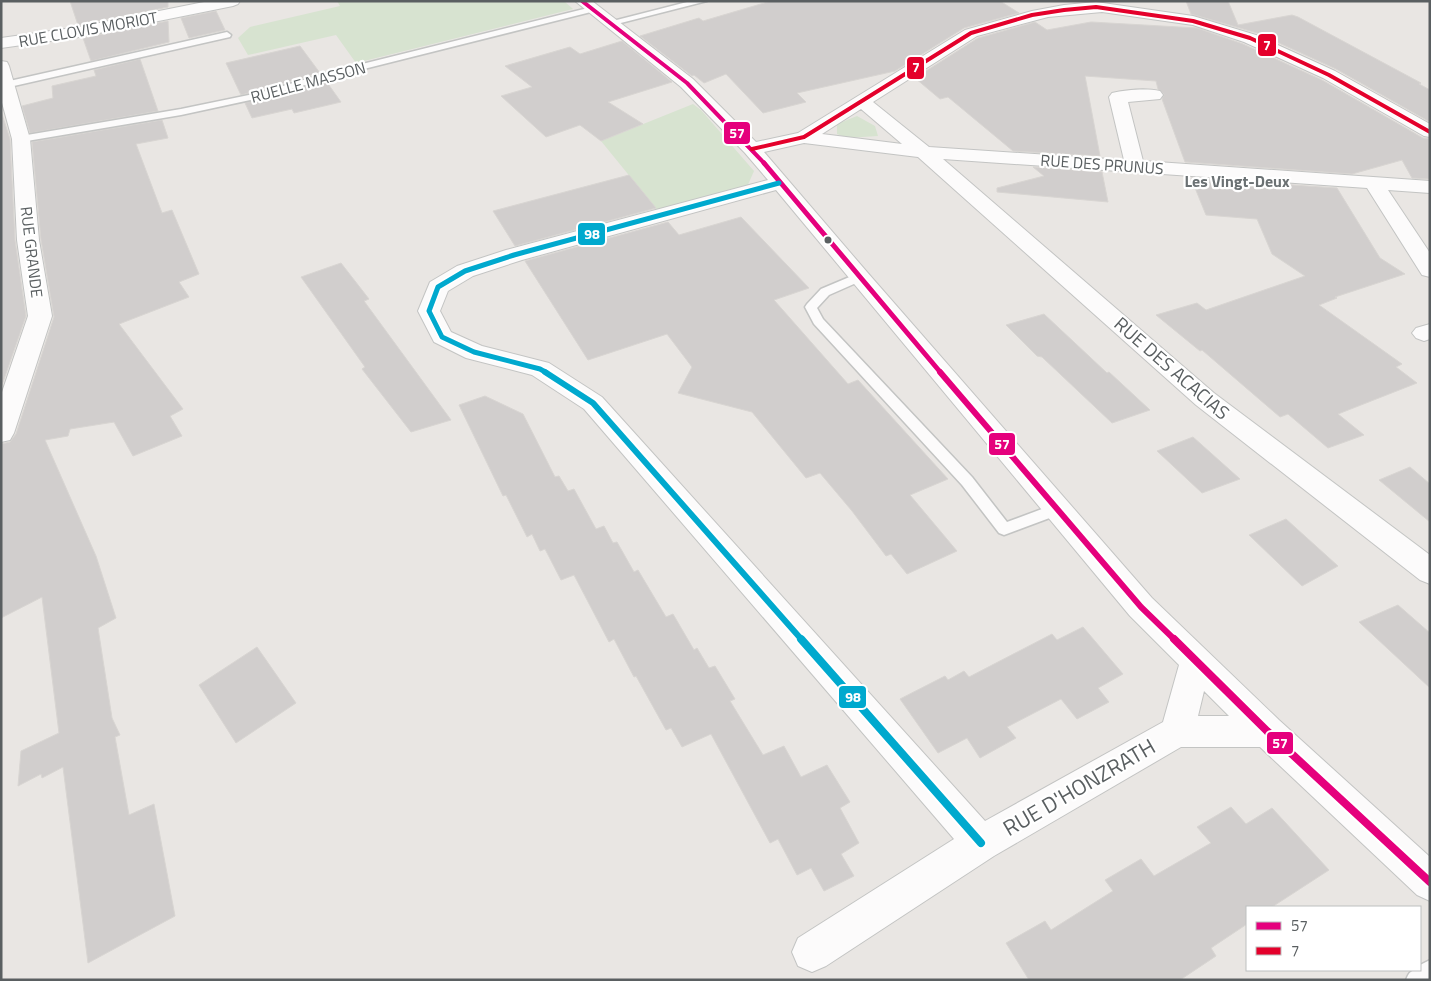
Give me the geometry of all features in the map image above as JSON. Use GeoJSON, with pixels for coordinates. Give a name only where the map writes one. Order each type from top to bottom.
{"type":"FeatureCollection","features":[{"type":"Feature","properties":{"kind":"street","name":"RUE CLOVIS MORIOT"},"geometry":{"type":"LineString","coordinates":[[1,43],[79,32],[233,1]]}},
{"type":"Feature","properties":{"kind":"street"},"geometry":{"type":"LineString","coordinates":[[752,149],[804,138],[971,34],[998,24],[1041,13],[1097,4],[1182,18],[1222,28],[1252,39],[1361,92],[1430,132]]}},
{"type":"Feature","properties":{"kind":"street"},"geometry":{"type":"LineString","coordinates":[[594,11],[687,83],[752,149],[1141,607],[1267,731],[1324,781],[1430,882]]}},
{"type":"Feature","properties":{"kind":"street","name":"RUE GRANDE"},"geometry":{"type":"LineString","coordinates":[[1,433],[40,316],[28,240],[21,139],[3,75]]}},
{"type":"Feature","properties":{"kind":"street"},"geometry":{"type":"LineString","coordinates":[[1135,166],[1118,97],[1154,94]]}},
{"type":"Feature","properties":{"kind":"street","name":"RUE DES ACACIAS"},"geometry":{"type":"LineString","coordinates":[[861,101],[924,152],[1205,399],[1430,572]]}},
{"type":"Feature","properties":{"kind":"street","name":"RUE DES PRUNUS"},"geometry":{"type":"LineString","coordinates":[[804,138],[924,152],[1430,187]]}},
{"type":"Feature","properties":{"kind":"street","name":"RUE D'HONZRATH"},"geometry":{"type":"LineString","coordinates":[[779,183],[514,255],[465,271],[438,287],[430,311],[442,337],[474,352],[540,369],[593,403],[981,843]]}},
{"type":"Feature","properties":{"kind":"street"},"geometry":{"type":"LineString","coordinates":[[1374,183],[1430,270]]}},
{"type":"Feature","properties":{"kind":"street","name":"RUE D'HONZRATH"},"geometry":{"type":"LineString","coordinates":[[1177,732],[1196,661]]}},
{"type":"Feature","properties":{"kind":"street","name":"RUE D'HONZRATH"},"geometry":{"type":"LineString","coordinates":[[812,952],[981,843],[1177,732],[1267,731]]}},
{"type":"Feature","properties":{"kind":"lane","name":"RUELLE MASSON"},"geometry":{"type":"LineString","coordinates":[[21,139],[247,99],[297,87],[337,73],[594,11],[703,1]]}},
{"type":"Feature","properties":{"kind":"lane"},"geometry":{"type":"LineString","coordinates":[[3,75],[227,35]]}},
{"type":"Feature","properties":{"kind":"lane"},"geometry":{"type":"LineString","coordinates":[[859,277],[825,292],[811,307],[818,322],[967,481],[1004,529],[1058,509]]}},
{"type":"Feature","properties":{"kind":"lane"},"geometry":{"type":"LineString","coordinates":[[1417,980],[1430,971]]}},
{"type":"Feature","properties":{"kind":"green space"},"geometry":{"type":"Polygon","coordinates":[[[337,1],[564,1],[573,9],[356,63],[336,35],[248,55],[238,38],[250,27],[340,6],[337,1]]]}},
{"type":"Feature","properties":{"kind":"green space"},"geometry":{"type":"Polygon","coordinates":[[[693,104],[701,110],[754,171],[747,187],[658,211],[601,141],[693,104]]]}},
{"type":"Feature","properties":{"kind":"green space"},"geometry":{"type":"Polygon","coordinates":[[[857,116],[875,126],[878,136],[847,138],[837,134],[837,124],[857,116]]]}},
{"type":"Feature","properties":{"kind":"building"},"geometry":{"type":"Polygon","coordinates":[[[70,1],[168,1],[168,7],[78,25],[70,1]]]}},
{"type":"Feature","properties":{"kind":"building"},"geometry":{"type":"Polygon","coordinates":[[[771,1],[1000,1],[1019,13],[964,28],[895,71],[797,93],[806,102],[763,113],[726,74],[704,83],[640,36],[699,18],[703,21],[771,1]]]}},
{"type":"Feature","properties":{"kind":"building"},"geometry":{"type":"Polygon","coordinates":[[[1186,1],[1228,1],[1238,25],[1292,15],[1298,17],[1421,83],[1419,84],[1430,90],[1430,122],[1336,69],[1257,33],[1191,14],[1186,1]]]}},
{"type":"Feature","properties":{"kind":"building"},"geometry":{"type":"Polygon","coordinates":[[[216,11],[225,30],[189,38],[181,18],[216,11]]]}},
{"type":"Feature","properties":{"kind":"building"},"geometry":{"type":"Polygon","coordinates":[[[168,21],[169,42],[91,61],[83,38],[168,21]]]}},
{"type":"Feature","properties":{"kind":"building"},"geometry":{"type":"Polygon","coordinates":[[[1035,22],[1047,30],[1091,22],[1197,28],[1243,44],[1322,80],[1423,138],[1430,139],[1430,179],[1412,178],[1402,160],[1352,174],[1185,162],[1162,99],[1164,94],[1158,89],[1156,81],[1085,76],[1100,156],[1013,151],[948,97],[940,99],[915,78],[978,38],[1035,22]]]}},
{"type":"Feature","properties":{"kind":"building"},"geometry":{"type":"Polygon","coordinates":[[[622,41],[672,82],[608,102],[643,124],[601,141],[580,125],[546,137],[501,96],[532,87],[505,66],[570,47],[580,54],[622,41]]]}},
{"type":"Feature","properties":{"kind":"building"},"geometry":{"type":"Polygon","coordinates":[[[300,46],[320,73],[241,95],[226,63],[300,46]]]}},
{"type":"Feature","properties":{"kind":"building"},"geometry":{"type":"Polygon","coordinates":[[[140,59],[158,111],[30,133],[22,106],[53,98],[52,86],[96,76],[94,70],[140,59]]]}},
{"type":"Feature","properties":{"kind":"building"},"geometry":{"type":"Polygon","coordinates":[[[326,81],[341,102],[294,113],[292,109],[252,118],[245,103],[326,81]]]}},
{"type":"Feature","properties":{"kind":"building"},"geometry":{"type":"Polygon","coordinates":[[[1,111],[10,139],[15,240],[26,316],[1,388],[1,111]]]}},
{"type":"Feature","properties":{"kind":"building"},"geometry":{"type":"Polygon","coordinates":[[[162,120],[168,138],[136,144],[162,213],[172,210],[199,274],[179,282],[189,297],[119,324],[183,409],[170,416],[182,436],[133,456],[114,422],[70,429],[68,436],[45,440],[96,556],[116,618],[98,628],[112,718],[120,735],[115,737],[129,815],[154,804],[175,916],[88,963],[63,767],[42,778],[41,774],[18,786],[21,751],[59,733],[42,597],[1,618],[1,444],[10,442],[16,434],[54,317],[41,240],[32,142],[162,120]]]}},
{"type":"Feature","properties":{"kind":"building"},"geometry":{"type":"Polygon","coordinates":[[[1033,167],[1102,172],[1108,202],[997,192],[997,188],[1044,176],[1033,167]]]}},
{"type":"Feature","properties":{"kind":"building"},"geometry":{"type":"Polygon","coordinates":[[[629,175],[656,208],[515,246],[493,211],[629,175]]]}},
{"type":"Feature","properties":{"kind":"building"},"geometry":{"type":"Polygon","coordinates":[[[1191,178],[1337,188],[1380,258],[1405,274],[1335,297],[1337,298],[1319,305],[1402,364],[1396,367],[1417,383],[1338,414],[1364,435],[1328,448],[1288,414],[1280,417],[1202,350],[1200,351],[1156,315],[1197,303],[1206,310],[1305,276],[1272,254],[1257,219],[1206,215],[1191,178]]]}},
{"type":"Feature","properties":{"kind":"building"},"geometry":{"type":"Polygon","coordinates":[[[741,217],[809,288],[774,300],[848,384],[858,380],[948,479],[910,495],[957,551],[907,574],[891,554],[886,556],[820,473],[806,478],[752,412],[678,393],[692,367],[667,334],[588,360],[525,261],[668,222],[679,235],[741,217]]]}},
{"type":"Feature","properties":{"kind":"building"},"geometry":{"type":"Polygon","coordinates":[[[341,263],[369,299],[364,301],[451,420],[411,432],[362,369],[365,367],[301,277],[341,263]]]}},
{"type":"Feature","properties":{"kind":"building"},"geometry":{"type":"Polygon","coordinates":[[[1044,314],[1150,410],[1112,423],[1042,357],[1037,356],[1006,325],[1044,314]]]}},
{"type":"Feature","properties":{"kind":"building"},"geometry":{"type":"Polygon","coordinates":[[[485,396],[523,414],[555,477],[559,476],[568,491],[574,489],[596,529],[604,526],[613,543],[617,542],[634,572],[638,570],[666,617],[673,614],[694,650],[697,648],[709,668],[715,666],[735,699],[730,701],[763,755],[784,746],[801,777],[827,765],[850,802],[840,808],[859,843],[841,854],[854,876],[824,891],[811,868],[797,875],[778,839],[770,843],[711,734],[682,747],[671,728],[666,730],[614,639],[609,642],[574,575],[561,580],[545,549],[540,551],[532,534],[527,537],[506,495],[503,496],[459,405],[485,396]]]}},
{"type":"Feature","properties":{"kind":"building"},"geometry":{"type":"Polygon","coordinates":[[[1193,437],[1240,479],[1202,493],[1157,451],[1193,437]]]}},
{"type":"Feature","properties":{"kind":"building"},"geometry":{"type":"Polygon","coordinates":[[[1410,467],[1430,484],[1430,522],[1379,480],[1410,467]]]}},
{"type":"Feature","properties":{"kind":"building"},"geometry":{"type":"Polygon","coordinates":[[[1286,519],[1338,566],[1302,586],[1249,535],[1286,519]]]}},
{"type":"Feature","properties":{"kind":"building"},"geometry":{"type":"Polygon","coordinates":[[[1398,605],[1430,633],[1430,688],[1359,622],[1398,605]]]}},
{"type":"Feature","properties":{"kind":"building"},"geometry":{"type":"Polygon","coordinates":[[[1083,627],[1123,674],[1098,688],[1109,702],[1077,719],[1061,699],[1007,727],[1016,738],[980,758],[967,738],[938,753],[900,699],[945,676],[948,680],[964,671],[969,677],[1052,634],[1057,640],[1083,627]]]}},
{"type":"Feature","properties":{"kind":"building"},"geometry":{"type":"Polygon","coordinates":[[[257,647],[296,703],[236,743],[199,685],[257,647]]]}},
{"type":"Feature","properties":{"kind":"building"},"geometry":{"type":"Polygon","coordinates":[[[1231,807],[1246,824],[1272,808],[1329,870],[1274,906],[1246,906],[1246,925],[1211,948],[1216,956],[1180,980],[1029,980],[1006,943],[1045,921],[1051,930],[1113,891],[1105,880],[1141,859],[1154,876],[1211,843],[1197,827],[1231,807]]]}},
{"type":"Feature","properties":{"kind":"transit line","name":"57"},"geometry":{"type":"LineString","coordinates":[[582,1],[687,83],[727,123],[752,149],[1141,607],[1267,731],[1430,882]]}},
{"type":"Feature","properties":{"kind":"transit line","name":"7"},"geometry":{"type":"LineString","coordinates":[[752,149],[804,137],[971,33],[1032,15],[1096,7],[1193,21],[1250,38],[1329,75],[1430,132]]}},
{"type":"Feature","properties":{"kind":"transit line","name":"98"},"geometry":{"type":"LineString","coordinates":[[779,183],[514,255],[465,271],[438,287],[429,311],[442,337],[474,352],[540,369],[593,403],[981,843]]}},
{"type":"Feature","properties":{"kind":"district","name":"Les Vingt-Deux"},"geometry":{"type":"Point","coordinates":[1237,181]}}]}
